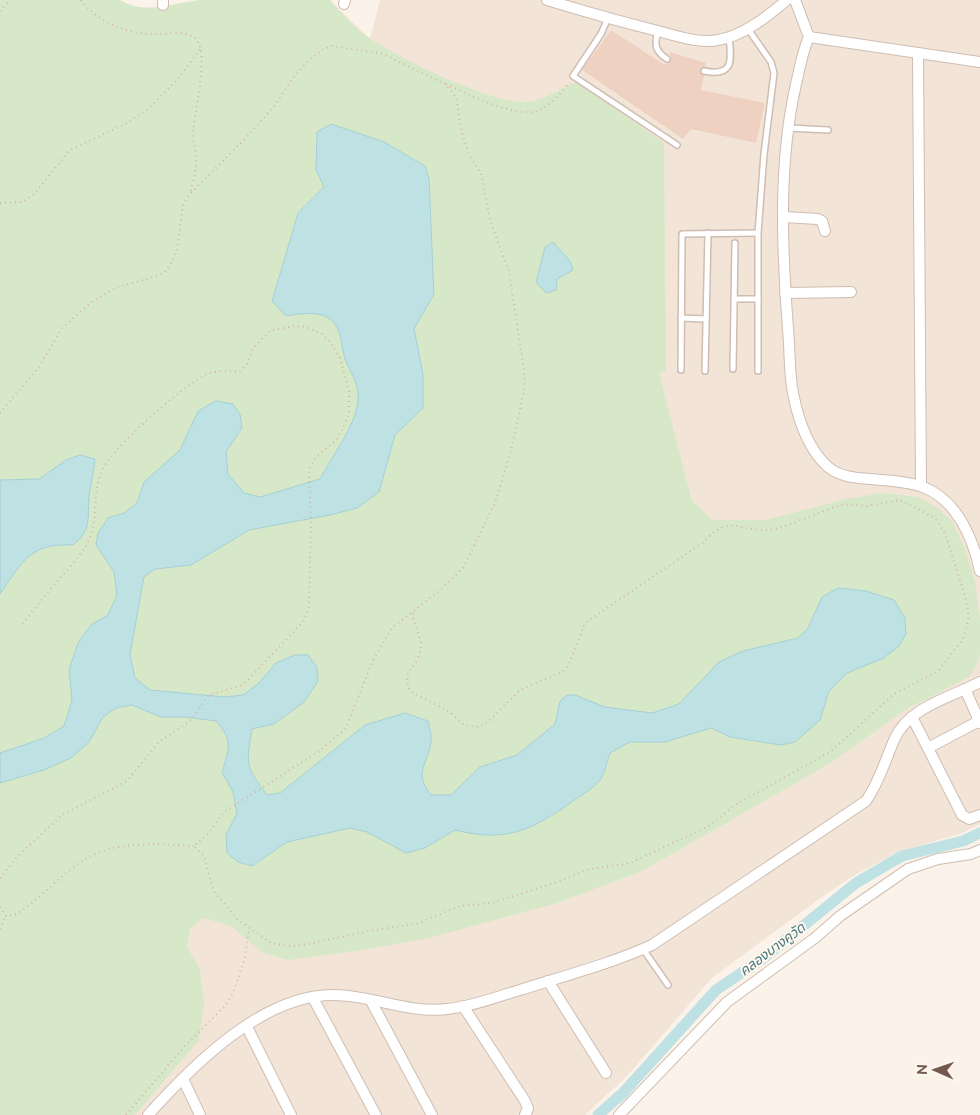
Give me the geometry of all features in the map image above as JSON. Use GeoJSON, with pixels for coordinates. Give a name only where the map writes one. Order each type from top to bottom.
{"type":"FeatureCollection","features":[{"type":"Feature","properties":{"kind":"street"},"geometry":{"type":"LineString","coordinates":[[547,0],[608,18],[701,41],[716,41],[728,38],[747,28],[787,0]]}},
{"type":"Feature","properties":{"kind":"street"},"geometry":{"type":"LineString","coordinates":[[795,0],[809,37],[804,49],[791,107],[784,175],[785,293],[793,392],[803,427],[815,452],[828,467],[839,475],[921,486],[936,493],[961,519],[977,556],[980,571]]}},
{"type":"Feature","properties":{"kind":"street"},"geometry":{"type":"LineString","coordinates":[[809,37],[980,62]]}},
{"type":"Feature","properties":{"kind":"street"},"geometry":{"type":"LineString","coordinates":[[918,53],[921,486]]}},
{"type":"Feature","properties":{"kind":"street"},"geometry":{"type":"LineString","coordinates":[[784,217],[818,219],[822,221],[825,232]]}},
{"type":"Feature","properties":{"kind":"street"},"geometry":{"type":"LineString","coordinates":[[785,293],[851,292]]}},
{"type":"Feature","properties":{"kind":"street"},"geometry":{"type":"LineString","coordinates":[[148,1115],[212,1050],[231,1035],[292,1003],[334,995],[354,996],[412,1009],[446,1010],[548,981],[644,949],[669,936],[866,801],[878,784],[895,736],[912,717],[929,706],[980,682]]}},
{"type":"Feature","properties":{"kind":"street"},"geometry":{"type":"LineString","coordinates":[[928,748],[980,722],[965,689]]}},
{"type":"Feature","properties":{"kind":"street"},"geometry":{"type":"LineString","coordinates":[[912,717],[962,815],[969,819],[980,815]]}},
{"type":"Feature","properties":{"kind":"street"},"geometry":{"type":"LineString","coordinates":[[619,1115],[726,1002],[815,938],[840,916],[908,869],[938,859],[971,854],[980,850]]}},
{"type":"Feature","properties":{"kind":"street"},"geometry":{"type":"LineString","coordinates":[[548,981],[606,1073]]}},
{"type":"Feature","properties":{"kind":"street"},"geometry":{"type":"LineString","coordinates":[[313,998],[376,1115]]}},
{"type":"Feature","properties":{"kind":"street"},"geometry":{"type":"LineString","coordinates":[[371,1001],[432,1115]]}},
{"type":"Feature","properties":{"kind":"street"},"geometry":{"type":"LineString","coordinates":[[464,1006],[525,1102],[528,1109],[525,1115]]}},
{"type":"Feature","properties":{"kind":"street"},"geometry":{"type":"LineString","coordinates":[[247,1027],[291,1115]]}},
{"type":"Feature","properties":{"kind":"street"},"geometry":{"type":"LineString","coordinates":[[183,1079],[200,1115]]}},
{"type":"Feature","properties":{"kind":"lane"},"geometry":{"type":"LineString","coordinates":[[608,18],[601,34],[573,76],[676,145]]}},
{"type":"Feature","properties":{"kind":"lane"},"geometry":{"type":"LineString","coordinates":[[747,28],[772,62],[774,73],[764,154],[758,233],[758,371]]}},
{"type":"Feature","properties":{"kind":"lane"},"geometry":{"type":"LineString","coordinates":[[658,31],[656,48],[658,54],[667,60]]}},
{"type":"Feature","properties":{"kind":"lane"},"geometry":{"type":"LineString","coordinates":[[704,71],[716,74],[724,72],[729,67],[731,60],[728,38]]}},
{"type":"Feature","properties":{"kind":"lane"},"geometry":{"type":"LineString","coordinates":[[789,128],[828,130]]}},
{"type":"Feature","properties":{"kind":"lane"},"geometry":{"type":"LineString","coordinates":[[705,371],[708,233]]}},
{"type":"Feature","properties":{"kind":"lane"},"geometry":{"type":"LineString","coordinates":[[681,370],[682,234],[758,233]]}},
{"type":"Feature","properties":{"kind":"lane"},"geometry":{"type":"LineString","coordinates":[[733,369],[735,243]]}},
{"type":"Feature","properties":{"kind":"lane"},"geometry":{"type":"LineString","coordinates":[[734,299],[758,299]]}},
{"type":"Feature","properties":{"kind":"lane"},"geometry":{"type":"LineString","coordinates":[[681,318],[706,319]]}},
{"type":"Feature","properties":{"kind":"lane"},"geometry":{"type":"LineString","coordinates":[[644,949],[668,986]]}},
{"type":"Feature","properties":{"kind":"path"},"geometry":{"type":"LineString","coordinates":[[0,12],[10,0]]}},
{"type":"Feature","properties":{"kind":"path"},"geometry":{"type":"LineString","coordinates":[[0,413],[15,392],[39,367],[62,328],[84,308],[117,287],[154,278],[165,272],[172,263],[177,249],[184,206],[190,194],[196,164],[196,144],[193,136],[202,66],[201,48],[196,38],[186,34],[135,32],[109,24],[81,0]]}},
{"type":"Feature","properties":{"kind":"path"},"geometry":{"type":"LineString","coordinates":[[190,194],[246,138],[310,59],[322,50],[332,46],[383,54],[483,101],[517,110],[534,112],[541,110],[573,76]]}},
{"type":"Feature","properties":{"kind":"path"},"geometry":{"type":"LineString","coordinates":[[0,203],[23,202],[34,194],[70,150],[126,124],[148,108],[178,79],[201,48]]}},
{"type":"Feature","properties":{"kind":"path"},"geometry":{"type":"LineString","coordinates":[[194,846],[208,834],[224,812],[321,750],[346,728],[352,717],[373,660],[394,627],[438,592],[463,568],[496,503],[511,451],[525,386],[508,272],[490,220],[481,173],[469,155],[462,133],[456,97],[445,84]]}},
{"type":"Feature","properties":{"kind":"path"},"geometry":{"type":"LineString","coordinates":[[0,878],[17,857],[62,815],[127,781],[159,742],[192,720],[209,696],[243,685],[304,622],[309,608],[311,524],[309,469],[316,457],[337,438],[349,413],[349,391],[340,358],[331,343],[322,334],[306,327],[294,326],[270,331],[253,348],[247,364],[239,372],[220,371],[206,375],[177,394],[136,431],[123,443],[101,472],[96,492],[94,526],[87,544],[68,570],[54,584],[21,626]]}},
{"type":"Feature","properties":{"kind":"path"},"geometry":{"type":"LineString","coordinates":[[6,916],[17,914],[83,860],[104,851],[159,844],[194,846],[204,856],[213,890],[250,930],[271,943],[288,946],[304,945],[368,931],[416,924],[460,906],[492,903],[560,881],[586,870],[630,863],[709,826],[735,805],[830,752],[894,694],[938,671],[963,639],[968,616],[956,562],[946,532],[935,518],[900,500],[867,506],[849,504],[838,506],[768,530],[727,525],[712,532],[704,542],[585,623],[568,666],[562,672],[520,690],[488,722],[474,728],[464,725],[450,712],[410,691],[406,682],[407,672],[420,654],[421,648],[412,619],[413,611]]}},
{"type":"Feature","properties":{"kind":"path"},"geometry":{"type":"LineString","coordinates":[[0,908],[6,916]]}},
{"type":"Feature","properties":{"kind":"path"},"geometry":{"type":"LineString","coordinates":[[0,930],[6,916]]}},
{"type":"Feature","properties":{"kind":"path"},"geometry":{"type":"LineString","coordinates":[[126,1115],[183,1048],[225,1006],[234,993],[250,930]]}},
{"type":"Feature","properties":{"kind":"shaded area"},"geometry":{"type":"Polygon","coordinates":[[[0,0],[120,0],[136,8],[156,9],[200,0],[330,0],[370,39],[380,0],[980,0],[980,824],[963,833],[898,852],[855,875],[823,896],[712,978],[629,1074],[585,1115],[0,1115],[0,0]]]}},
{"type":"Feature","properties":{"kind":"green space"},"geometry":{"type":"Polygon","coordinates":[[[0,0],[120,0],[130,5],[150,8],[202,0],[330,0],[349,21],[371,39],[403,58],[447,79],[492,96],[511,101],[526,102],[545,97],[576,82],[664,143],[666,371],[659,373],[692,501],[713,520],[765,520],[846,499],[882,493],[918,497],[938,508],[953,523],[964,547],[975,582],[980,619],[980,655],[969,677],[905,710],[835,760],[640,872],[557,903],[429,938],[364,950],[288,960],[263,953],[231,926],[204,918],[190,929],[187,947],[200,969],[204,1004],[199,1040],[135,1115],[0,1115],[0,0]]]}},
{"type":"Feature","properties":{"kind":"water"},"geometry":{"type":"Polygon","coordinates":[[[331,124],[384,142],[425,166],[429,179],[434,294],[414,329],[423,374],[423,408],[395,435],[379,492],[357,508],[249,530],[191,565],[155,569],[144,577],[130,654],[135,678],[150,690],[225,697],[243,695],[259,683],[276,663],[295,655],[308,655],[317,667],[318,681],[304,702],[274,724],[252,729],[248,758],[249,764],[251,771],[267,795],[280,793],[365,725],[405,713],[428,721],[431,741],[422,774],[426,787],[431,795],[451,795],[480,767],[517,755],[555,724],[560,701],[567,695],[575,695],[605,707],[652,713],[679,704],[719,662],[743,651],[798,638],[808,628],[822,597],[838,588],[866,591],[894,600],[905,618],[906,634],[899,646],[884,658],[847,673],[829,691],[820,720],[795,742],[781,745],[730,737],[711,728],[665,742],[630,742],[610,753],[601,779],[592,788],[545,820],[518,831],[489,835],[455,830],[425,848],[406,853],[367,832],[350,828],[287,842],[252,866],[238,862],[227,853],[226,835],[237,813],[233,792],[222,772],[228,751],[228,740],[226,734],[216,721],[185,717],[161,717],[132,705],[116,708],[103,717],[89,742],[71,758],[44,770],[0,783],[0,753],[44,738],[64,726],[72,700],[69,670],[78,643],[91,625],[108,615],[117,595],[114,572],[96,545],[98,533],[108,518],[124,513],[137,503],[144,482],[180,450],[198,411],[216,401],[233,404],[240,414],[242,428],[226,452],[228,474],[244,493],[260,497],[320,479],[349,429],[357,409],[358,394],[356,384],[345,359],[338,329],[329,318],[323,315],[300,314],[286,316],[272,301],[298,213],[324,187],[316,170],[317,132],[331,124]]]}},
{"type":"Feature","properties":{"kind":"water"},"geometry":{"type":"Polygon","coordinates":[[[553,242],[570,261],[573,270],[557,279],[556,290],[546,293],[536,282],[545,247],[553,242]]]}},
{"type":"Feature","properties":{"kind":"water"},"geometry":{"type":"Polygon","coordinates":[[[80,455],[95,459],[89,495],[88,522],[84,534],[73,545],[47,547],[29,556],[0,594],[0,480],[39,479],[66,460],[80,455]]]}},
{"type":"Feature","properties":{"kind":"building"},"geometry":{"type":"Polygon","coordinates":[[[611,30],[665,65],[671,60],[670,52],[706,63],[705,67],[700,70],[704,75],[701,90],[765,103],[756,143],[691,129],[683,139],[582,70],[611,30]]]}},
{"type":"Feature","properties":{"kind":"waterway","name":"คลองบางคูวัด"},"geometry":{"type":"LineString","coordinates":[[598,1115],[623,1093],[716,990],[765,957],[856,883],[902,856],[963,841],[980,833]]}}]}
